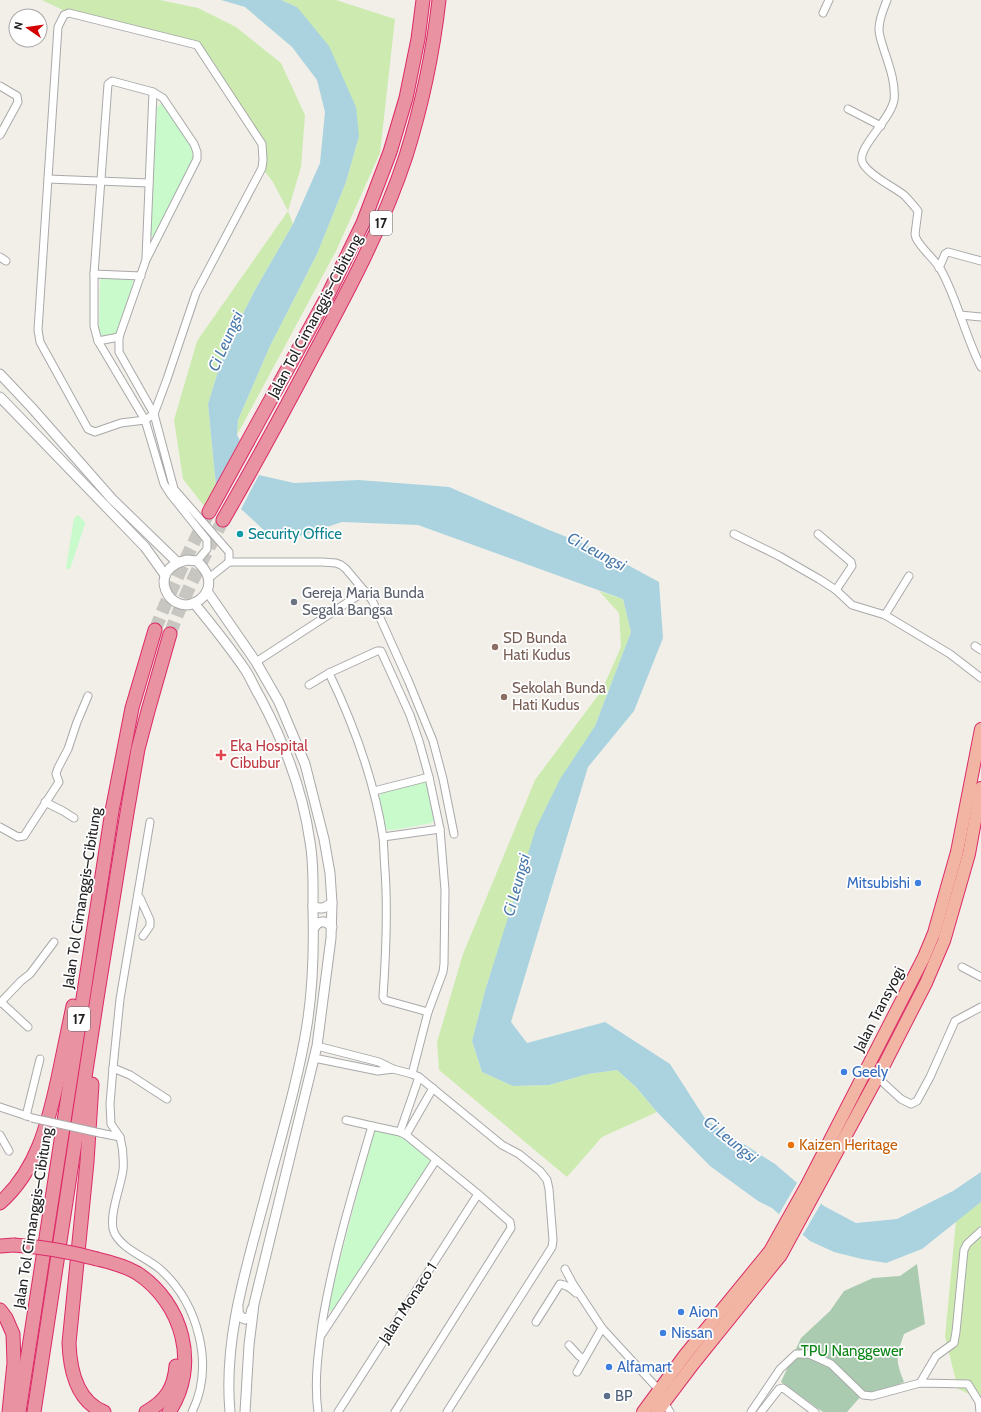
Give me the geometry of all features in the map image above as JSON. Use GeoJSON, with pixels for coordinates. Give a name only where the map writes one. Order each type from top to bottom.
{"type":"FeatureCollection","features":[{"type":"Feature","properties":{"kind":"highway","name":"Jalan Tol Cimanggis–Cibitung"},"geometry":{"type":"LineString","coordinates":[[209,512],[327,297],[363,223],[390,152],[406,98],[418,39],[423,0]]}},
{"type":"Feature","properties":{"kind":"highway","name":"Jalan Tol Cimanggis–Cibitung"},"geometry":{"type":"LineString","coordinates":[[223,520],[342,304],[378,229],[406,156],[422,100],[434,42],[439,0]]}},
{"type":"Feature","properties":{"kind":"highway","name":"Jalan Tol Cimanggis–Cibitung"},"geometry":{"type":"LineString","coordinates":[[19,1412],[117,783],[132,708],[155,630]]}},
{"type":"Feature","properties":{"kind":"highway","name":"Jalan Tol Cimanggis–Cibitung"},"geometry":{"type":"LineString","coordinates":[[34,1412],[98,992],[138,749],[170,634]]}},
{"type":"Feature","properties":{"kind":"highway","name":"Jalan Transyogi"},"geometry":{"type":"LineString","coordinates":[[812,1188],[924,957],[934,933],[958,852],[977,771],[981,729]]}},
{"type":"Feature","properties":{"kind":"highway","name":"Jalan Transyogi"},"geometry":{"type":"LineString","coordinates":[[664,1409],[694,1363],[772,1267],[787,1234],[812,1188],[877,1077],[926,984],[944,940],[969,854],[981,788]]}},
{"type":"Feature","properties":{"kind":"highway"},"geometry":{"type":"LineString","coordinates":[[0,1203],[11,1193],[24,1176],[42,1140],[49,1118],[102,875]]}},
{"type":"Feature","properties":{"kind":"highway"},"geometry":{"type":"LineString","coordinates":[[98,992],[87,1162],[69,1343],[70,1363],[75,1382],[84,1397],[96,1409],[104,1412]]}},
{"type":"Feature","properties":{"kind":"highway","name":"Jalan Transyogi"},"geometry":{"type":"LineString","coordinates":[[643,1412],[685,1355],[765,1258],[787,1234]]}},
{"type":"Feature","properties":{"kind":"highway"},"geometry":{"type":"LineString","coordinates":[[0,1246],[42,1256],[118,1265],[136,1273],[153,1286],[167,1302],[178,1322],[184,1344],[185,1361],[183,1382],[177,1400],[169,1412]]}},
{"type":"Feature","properties":{"kind":"highway"},"geometry":{"type":"LineString","coordinates":[[0,1255],[14,1250]]}},
{"type":"Feature","properties":{"kind":"highway"},"geometry":{"type":"LineString","coordinates":[[97,1262],[132,1280],[147,1291],[160,1304],[169,1321],[176,1342],[177,1360],[175,1377],[169,1394],[156,1407],[146,1412]]}},
{"type":"Feature","properties":{"kind":"highway"},"geometry":{"type":"LineString","coordinates":[[0,1310],[6,1318],[13,1334],[14,1363],[10,1412]]}},
{"type":"Feature","properties":{"kind":"street"},"geometry":{"type":"LineString","coordinates":[[823,13],[829,0]]}},
{"type":"Feature","properties":{"kind":"street"},"geometry":{"type":"LineString","coordinates":[[887,0],[880,17],[879,30],[892,81],[894,97],[891,111],[865,148],[862,155],[862,160],[868,170],[903,195],[918,211],[915,234],[916,238],[939,268],[960,314],[968,340],[981,367]]}},
{"type":"Feature","properties":{"kind":"street"},"geometry":{"type":"LineString","coordinates":[[69,13],[197,45],[262,144],[262,168],[196,293],[154,414],[145,420],[121,424],[95,432],[88,429],[40,342],[38,330],[48,179],[58,26],[64,15],[69,13]]}},
{"type":"Feature","properties":{"kind":"street"},"geometry":{"type":"LineString","coordinates":[[197,561],[207,549],[207,540],[164,484],[145,420],[98,342],[94,326],[94,274],[108,84],[112,81],[153,92],[163,98],[194,144],[197,152],[197,159],[146,260],[119,337],[119,352],[154,414],[174,489],[229,552],[229,562]]}},
{"type":"Feature","properties":{"kind":"street"},"geometry":{"type":"LineString","coordinates":[[0,86],[18,96],[18,102],[0,135]]}},
{"type":"Feature","properties":{"kind":"street"},"geometry":{"type":"LineString","coordinates":[[146,260],[153,92]]}},
{"type":"Feature","properties":{"kind":"street"},"geometry":{"type":"LineString","coordinates":[[848,109],[881,126]]}},
{"type":"Feature","properties":{"kind":"street"},"geometry":{"type":"LineString","coordinates":[[48,179],[149,183]]}},
{"type":"Feature","properties":{"kind":"street"},"geometry":{"type":"LineString","coordinates":[[939,268],[944,254],[948,252],[981,262]]}},
{"type":"Feature","properties":{"kind":"street"},"geometry":{"type":"LineString","coordinates":[[94,274],[141,276]]}},
{"type":"Feature","properties":{"kind":"street"},"geometry":{"type":"LineString","coordinates":[[960,314],[981,317]]}},
{"type":"Feature","properties":{"kind":"street"},"geometry":{"type":"LineString","coordinates":[[98,342],[119,337]]}},
{"type":"Feature","properties":{"kind":"street"},"geometry":{"type":"LineString","coordinates":[[0,374],[112,499],[177,562]]}},
{"type":"Feature","properties":{"kind":"street"},"geometry":{"type":"LineString","coordinates":[[0,397],[145,547],[165,575]]}},
{"type":"Feature","properties":{"kind":"street"},"geometry":{"type":"LineString","coordinates":[[734,534],[779,556],[836,590],[852,605],[885,615],[950,654],[981,678]]}},
{"type":"Feature","properties":{"kind":"street"},"geometry":{"type":"LineString","coordinates":[[818,534],[851,562],[852,566],[836,590]]}},
{"type":"Feature","properties":{"kind":"street"},"geometry":{"type":"LineString","coordinates":[[187,560],[197,561],[206,571],[209,578],[209,585],[202,599],[194,603],[182,604],[171,598],[165,587],[165,575],[168,569],[177,562],[187,560]]}},
{"type":"Feature","properties":{"kind":"street"},"geometry":{"type":"LineString","coordinates":[[209,578],[229,562],[336,563],[346,569],[372,600],[402,666],[433,741],[443,779],[454,834]]}},
{"type":"Feature","properties":{"kind":"street"},"geometry":{"type":"LineString","coordinates":[[885,615],[909,576]]}},
{"type":"Feature","properties":{"kind":"street"},"geometry":{"type":"LineString","coordinates":[[207,591],[256,662],[279,702],[305,764],[324,839],[330,873],[332,903],[331,938],[317,1046],[250,1317],[245,1319],[238,1313],[238,1300]]}},
{"type":"Feature","properties":{"kind":"street"},"geometry":{"type":"LineString","coordinates":[[256,662],[365,591]]}},
{"type":"Feature","properties":{"kind":"street"},"geometry":{"type":"LineString","coordinates":[[194,603],[223,639],[247,673],[275,725],[289,759],[300,796],[310,842],[313,872],[314,928],[312,988],[307,1026],[294,1087],[238,1300],[231,1342],[230,1412]]}},
{"type":"Feature","properties":{"kind":"street"},"geometry":{"type":"LineString","coordinates":[[309,686],[329,674],[377,651],[381,651],[410,714],[429,777],[440,829],[445,890],[444,964],[443,972],[428,1012],[412,1074]]}},
{"type":"Feature","properties":{"kind":"street"},"geometry":{"type":"LineString","coordinates":[[329,674],[351,722],[364,758],[374,791],[383,837],[387,901],[383,997],[386,1001],[428,1012]]}},
{"type":"Feature","properties":{"kind":"street"},"geometry":{"type":"LineString","coordinates":[[0,827],[18,837],[24,836],[59,782],[56,774],[58,768],[67,751],[88,696]]}},
{"type":"Feature","properties":{"kind":"street"},"geometry":{"type":"LineString","coordinates":[[374,791],[429,777]]}},
{"type":"Feature","properties":{"kind":"street"},"geometry":{"type":"LineString","coordinates":[[45,802],[74,818]]}},
{"type":"Feature","properties":{"kind":"street"},"geometry":{"type":"LineString","coordinates":[[150,822],[141,898],[133,913],[120,999],[113,1068],[110,1104],[111,1124],[120,1137],[124,1153],[123,1170],[113,1221],[114,1230],[118,1239],[164,1274],[182,1295],[190,1310],[200,1341],[202,1363],[198,1394],[192,1412]]}},
{"type":"Feature","properties":{"kind":"street"},"geometry":{"type":"LineString","coordinates":[[383,837],[440,829]]}},
{"type":"Feature","properties":{"kind":"street"},"geometry":{"type":"LineString","coordinates":[[141,898],[150,920],[150,926],[143,936]]}},
{"type":"Feature","properties":{"kind":"street"},"geometry":{"type":"LineString","coordinates":[[313,906],[324,908],[332,903]]}},
{"type":"Feature","properties":{"kind":"street"},"geometry":{"type":"LineString","coordinates":[[314,928],[316,924],[322,921],[326,922],[332,927]]}},
{"type":"Feature","properties":{"kind":"street"},"geometry":{"type":"LineString","coordinates":[[28,1026],[0,1002],[30,974],[54,942]]}},
{"type":"Feature","properties":{"kind":"street"},"geometry":{"type":"LineString","coordinates":[[962,967],[981,977]]}},
{"type":"Feature","properties":{"kind":"street"},"geometry":{"type":"LineString","coordinates":[[877,1077],[901,1099],[911,1104],[917,1101],[930,1077],[955,1021],[981,1007]]}},
{"type":"Feature","properties":{"kind":"street"},"geometry":{"type":"LineString","coordinates":[[317,1046],[379,1062],[419,1077],[502,1145],[519,1154],[540,1171],[547,1180],[553,1240],[552,1247],[447,1412]]}},
{"type":"Feature","properties":{"kind":"street"},"geometry":{"type":"LineString","coordinates":[[354,1067],[356,1056]]}},
{"type":"Feature","properties":{"kind":"street"},"geometry":{"type":"LineString","coordinates":[[314,1058],[378,1071],[393,1068]]}},
{"type":"Feature","properties":{"kind":"street"},"geometry":{"type":"LineString","coordinates":[[29,1117],[40,1059]]}},
{"type":"Feature","properties":{"kind":"street"},"geometry":{"type":"LineString","coordinates":[[113,1068],[130,1075],[167,1098]]}},
{"type":"Feature","properties":{"kind":"street"},"geometry":{"type":"LineString","coordinates":[[403,1133],[419,1077]]}},
{"type":"Feature","properties":{"kind":"street"},"geometry":{"type":"LineString","coordinates":[[403,1133],[433,1088]]}},
{"type":"Feature","properties":{"kind":"street"},"geometry":{"type":"LineString","coordinates":[[0,1107],[29,1117],[120,1137]]}},
{"type":"Feature","properties":{"kind":"street"},"geometry":{"type":"LineString","coordinates":[[346,1120],[403,1133],[510,1222],[511,1228],[395,1412]]}},
{"type":"Feature","properties":{"kind":"street"},"geometry":{"type":"LineString","coordinates":[[318,1412],[316,1402],[317,1368],[320,1336],[326,1303],[337,1254],[372,1126]]}},
{"type":"Feature","properties":{"kind":"street"},"geometry":{"type":"LineString","coordinates":[[0,1136],[9,1151]]}},
{"type":"Feature","properties":{"kind":"street"},"geometry":{"type":"LineString","coordinates":[[320,1336],[436,1160]]}},
{"type":"Feature","properties":{"kind":"street","name":"Jalan Monaco 1"},"geometry":{"type":"LineString","coordinates":[[338,1412],[478,1194]]}},
{"type":"Feature","properties":{"kind":"street"},"geometry":{"type":"LineString","coordinates":[[920,1383],[936,1356],[954,1343],[964,1250],[967,1244],[981,1231]]}},
{"type":"Feature","properties":{"kind":"street"},"geometry":{"type":"LineString","coordinates":[[565,1269],[600,1331]]}},
{"type":"Feature","properties":{"kind":"street"},"geometry":{"type":"LineString","coordinates":[[536,1322],[560,1284],[566,1285],[573,1290],[597,1328],[659,1390]]}},
{"type":"Feature","properties":{"kind":"street"},"geometry":{"type":"LineString","coordinates":[[245,1412],[249,1345],[254,1304]]}},
{"type":"Feature","properties":{"kind":"street"},"geometry":{"type":"LineString","coordinates":[[577,1372],[600,1331]]}},
{"type":"Feature","properties":{"kind":"street"},"geometry":{"type":"LineString","coordinates":[[569,1345],[579,1356],[584,1359]]}},
{"type":"Feature","properties":{"kind":"street"},"geometry":{"type":"LineString","coordinates":[[751,1412],[780,1369],[796,1354],[809,1354],[831,1364],[863,1395],[872,1396],[920,1383],[968,1384],[979,1402],[980,1412]]}},
{"type":"Feature","properties":{"kind":"street"},"geometry":{"type":"LineString","coordinates":[[761,1412],[779,1389],[783,1388],[815,1412]]}},
{"type":"Feature","properties":{"kind":"green space"},"geometry":{"type":"Polygon","coordinates":[[[42,0],[160,0],[198,8],[236,27],[281,63],[305,115],[301,167],[288,211],[273,182],[262,168],[262,144],[197,45],[69,13],[42,0]]]}},
{"type":"Feature","properties":{"kind":"green space"},"geometry":{"type":"Polygon","coordinates":[[[281,0],[336,0],[395,19],[380,153],[336,251],[237,435],[238,420],[270,346],[317,254],[346,182],[359,136],[297,7],[281,0]]]}},
{"type":"Feature","properties":{"kind":"green space"},"geometry":{"type":"Polygon","coordinates":[[[160,104],[165,105],[195,151],[196,156],[156,238],[150,234],[150,231],[157,108],[160,104]]]}},
{"type":"Feature","properties":{"kind":"green space"},"geometry":{"type":"Polygon","coordinates":[[[288,211],[293,224],[255,290],[225,349],[208,404],[216,486],[204,506],[183,479],[174,420],[197,341],[288,211]]]}},
{"type":"Feature","properties":{"kind":"green space"},"geometry":{"type":"Polygon","coordinates":[[[103,276],[133,278],[133,283],[116,341],[106,343],[99,330],[100,280],[103,276]]]}},
{"type":"Feature","properties":{"kind":"green space"},"geometry":{"type":"Polygon","coordinates":[[[78,515],[85,522],[85,524],[70,569],[68,569],[66,568],[74,518],[78,515]]]}},
{"type":"Feature","properties":{"kind":"green space"},"geometry":{"type":"Polygon","coordinates":[[[599,591],[623,599],[631,632],[595,726],[503,935],[485,991],[472,1041],[482,1072],[513,1086],[549,1085],[588,1074],[617,1070],[636,1087],[657,1112],[602,1137],[567,1177],[439,1070],[437,1042],[463,954],[535,780],[602,690],[621,647],[619,613],[599,591]]]}},
{"type":"Feature","properties":{"kind":"green space"},"geometry":{"type":"Polygon","coordinates":[[[422,781],[426,782],[429,786],[435,819],[432,823],[394,830],[388,830],[384,827],[380,813],[380,794],[383,791],[422,781]]]}},
{"type":"Feature","properties":{"kind":"green space"},"geometry":{"type":"Polygon","coordinates":[[[376,1130],[398,1132],[432,1160],[336,1312],[332,1312],[329,1310],[328,1305],[373,1134],[376,1130]]]}},
{"type":"Feature","properties":{"kind":"green space"},"geometry":{"type":"Polygon","coordinates":[[[981,1202],[981,1399],[958,1389],[945,1337],[956,1221],[981,1202]]]}},
{"type":"Feature","properties":{"kind":"green space","name":"TPU Nanggewer"},"geometry":{"type":"Polygon","coordinates":[[[917,1264],[925,1324],[904,1334],[899,1348],[898,1363],[904,1382],[879,1393],[862,1395],[847,1412],[823,1412],[781,1382],[801,1338],[830,1311],[844,1291],[873,1278],[900,1276],[917,1264]]]}},
{"type":"Feature","properties":{"kind":"water","name":"Ci Leungsi"},"geometry":{"type":"Polygon","coordinates":[[[221,0],[281,0],[297,7],[329,46],[356,107],[359,136],[346,182],[317,254],[270,346],[238,420],[237,435],[259,475],[294,483],[359,480],[449,487],[600,550],[659,582],[663,638],[634,711],[588,767],[511,1022],[527,1043],[605,1022],[670,1064],[706,1120],[775,1164],[824,1206],[856,1223],[897,1219],[953,1191],[981,1172],[981,1202],[922,1249],[886,1263],[834,1252],[810,1241],[772,1208],[758,1201],[710,1166],[657,1112],[636,1087],[617,1070],[588,1074],[549,1085],[513,1086],[482,1072],[472,1041],[485,991],[536,828],[560,779],[595,726],[631,632],[623,599],[418,525],[342,522],[300,536],[267,533],[216,486],[208,404],[225,349],[255,290],[293,224],[320,163],[325,112],[317,80],[292,47],[245,7],[221,0]]]}},
{"type":"Feature","properties":{"kind":"pier"},"geometry":{"type":"Polygon","coordinates":[[[241,438],[260,473],[240,511],[215,487],[241,438]]]}},
{"type":"Feature","properties":{"kind":"pier"},"geometry":{"type":"Polygon","coordinates":[[[798,1181],[809,1191],[789,1225],[778,1216],[798,1181]]]}},
{"type":"Feature","properties":{"kind":"pier"},"geometry":{"type":"Polygon","coordinates":[[[811,1192],[822,1202],[802,1236],[791,1227],[811,1192]]]}},
{"type":"Feature","properties":{"kind":"tunnel"},"geometry":{"type":"LineString","coordinates":[[155,630],[180,570],[209,512]]}},
{"type":"Feature","properties":{"kind":"tunnel"},"geometry":{"type":"LineString","coordinates":[[170,634],[201,562],[223,520]]}},
{"type":"Feature","properties":{"kind":"place","name":"Security Office"},"geometry":{"type":"Point","coordinates":[240,534]}},
{"type":"Feature","properties":{"kind":"place","name":"Gereja Maria Bunda Segala Bangsa"},"geometry":{"type":"Point","coordinates":[294,602]}},
{"type":"Feature","properties":{"kind":"place","name":"SD Bunda Hati Kudus"},"geometry":{"type":"Point","coordinates":[495,647]}},
{"type":"Feature","properties":{"kind":"place","name":"Sekolah Bunda Hati Kudus"},"geometry":{"type":"Point","coordinates":[504,697]}},
{"type":"Feature","properties":{"kind":"place","name":"Eka Hospital Cibubur"},"geometry":{"type":"Point","coordinates":[221,755]}},
{"type":"Feature","properties":{"kind":"place","name":"Mitsubishi"},"geometry":{"type":"Point","coordinates":[918,883]}},
{"type":"Feature","properties":{"kind":"place","name":"Geely"},"geometry":{"type":"Point","coordinates":[844,1072]}},
{"type":"Feature","properties":{"kind":"place","name":"Kaizen Heritage"},"geometry":{"type":"Point","coordinates":[791,1145]}},
{"type":"Feature","properties":{"kind":"place","name":"Aion"},"geometry":{"type":"Point","coordinates":[681,1312]}},
{"type":"Feature","properties":{"kind":"place","name":"Nissan"},"geometry":{"type":"Point","coordinates":[663,1333]}},
{"type":"Feature","properties":{"kind":"place","name":"Alfamart"},"geometry":{"type":"Point","coordinates":[609,1367]}},
{"type":"Feature","properties":{"kind":"place","name":"BP"},"geometry":{"type":"Point","coordinates":[607,1396]}}]}
